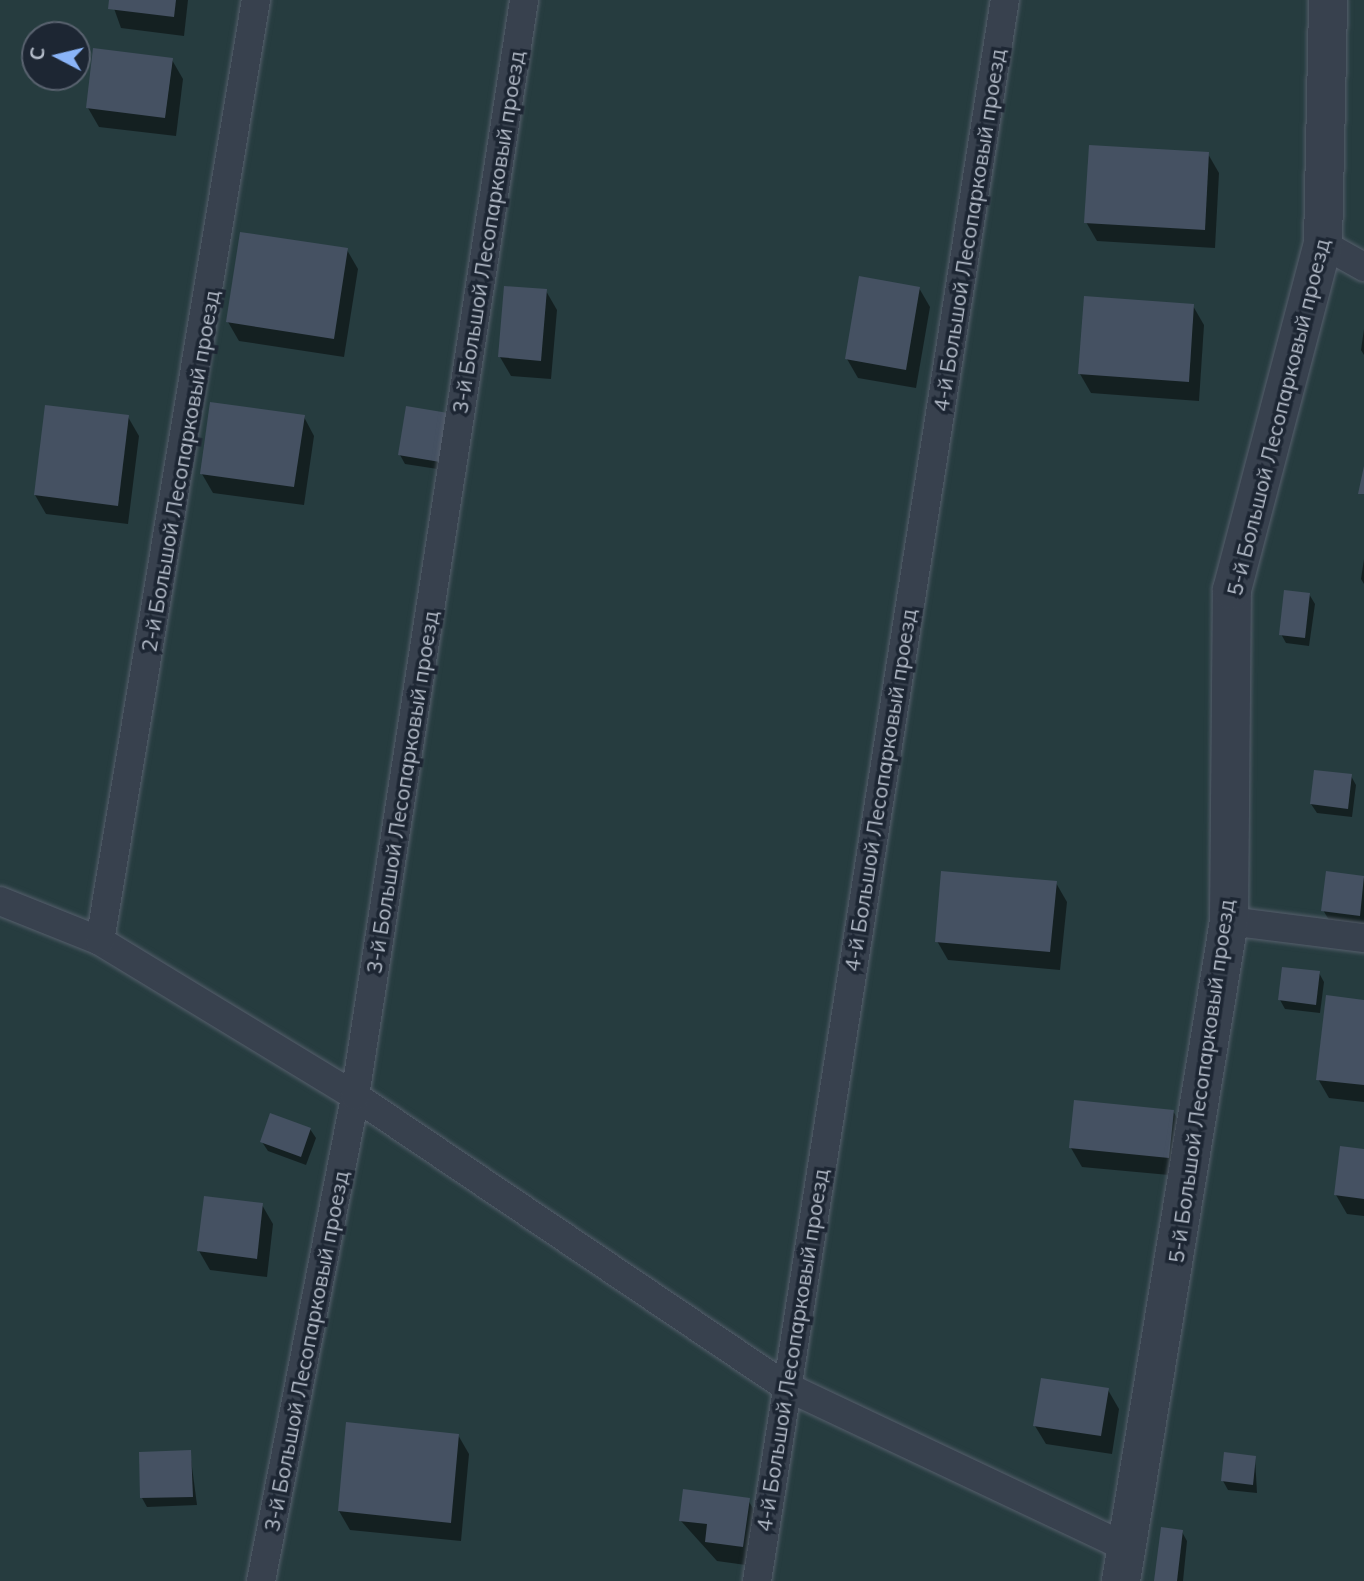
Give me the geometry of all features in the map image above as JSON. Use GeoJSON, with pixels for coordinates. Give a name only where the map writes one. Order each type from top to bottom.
{"type":"FeatureCollection","features":[{"type":"Feature","properties":{"kind":"street","name":"5-й Большой Лесопарковый проезд"},"geometry":{"type":"LineString","coordinates":[[1123,1564],[1161,1366],[1229,921],[1232,590],[1324,244],[1328,0]]}},
{"type":"Feature","properties":{"kind":"lane","name":"2-й Большой Лесопарковый проезд"},"geometry":{"type":"LineString","coordinates":[[100,941],[256,0]]}},
{"type":"Feature","properties":{"kind":"lane","name":"3-й Большой Лесопарковый проезд"},"geometry":{"type":"LineString","coordinates":[[261,1581],[355,1096],[524,0]]}},
{"type":"Feature","properties":{"kind":"lane","name":"4-й Большой Лесопарковый проезд"},"geometry":{"type":"LineString","coordinates":[[757,1581],[785,1386],[1005,0]]}},
{"type":"Feature","properties":{"kind":"lane"},"geometry":{"type":"LineString","coordinates":[[1324,244],[1364,267]]}},
{"type":"Feature","properties":{"kind":"lane"},"geometry":{"type":"LineString","coordinates":[[0,901],[100,941],[355,1096],[785,1386],[1123,1564]]}},
{"type":"Feature","properties":{"kind":"lane"},"geometry":{"type":"LineString","coordinates":[[1229,921],[1364,938]]}},
{"type":"Feature","properties":{"kind":"green space"},"geometry":{"type":"Polygon","coordinates":[[[0,0],[1364,0],[1364,1581],[0,1581],[0,0]]]}},
{"type":"Feature","properties":{"kind":"building"},"geometry":{"type":"Polygon","coordinates":[[[109,0],[176,0],[174,17],[108,9],[109,0]]]}},
{"type":"Feature","properties":{"kind":"building"},"geometry":{"type":"Polygon","coordinates":[[[93,48],[173,58],[165,118],[86,108],[88,91],[91,91],[93,48]]]}},
{"type":"Feature","properties":{"kind":"building"},"geometry":{"type":"Polygon","coordinates":[[[1089,145],[1209,152],[1205,230],[1084,223],[1089,145]]]}},
{"type":"Feature","properties":{"kind":"building"},"geometry":{"type":"Polygon","coordinates":[[[240,232],[348,248],[334,339],[226,322],[240,232]]]}},
{"type":"Feature","properties":{"kind":"building"},"geometry":{"type":"Polygon","coordinates":[[[859,276],[920,287],[906,370],[845,359],[859,276]]]}},
{"type":"Feature","properties":{"kind":"building"},"geometry":{"type":"Polygon","coordinates":[[[504,286],[547,289],[541,361],[498,357],[504,286]]]}},
{"type":"Feature","properties":{"kind":"building"},"geometry":{"type":"Polygon","coordinates":[[[1084,296],[1194,304],[1189,382],[1078,374],[1084,296]]]}},
{"type":"Feature","properties":{"kind":"building"},"geometry":{"type":"Polygon","coordinates":[[[210,402],[305,415],[294,487],[200,474],[210,402]]]}},
{"type":"Feature","properties":{"kind":"building"},"geometry":{"type":"Polygon","coordinates":[[[45,405],[129,415],[118,506],[34,495],[45,405]]]}},
{"type":"Feature","properties":{"kind":"building"},"geometry":{"type":"Polygon","coordinates":[[[406,406],[448,413],[440,462],[398,455],[406,406]]]}},
{"type":"Feature","properties":{"kind":"building"},"geometry":{"type":"Polygon","coordinates":[[[1364,466],[1364,494],[1358,494],[1364,466]]]}},
{"type":"Feature","properties":{"kind":"building"},"geometry":{"type":"Polygon","coordinates":[[[1284,590],[1310,593],[1305,638],[1279,635],[1284,590]]]}},
{"type":"Feature","properties":{"kind":"building"},"geometry":{"type":"Polygon","coordinates":[[[1314,770],[1352,774],[1348,809],[1310,804],[1314,770]]]}},
{"type":"Feature","properties":{"kind":"building"},"geometry":{"type":"Polygon","coordinates":[[[941,871],[1057,881],[1050,952],[935,942],[941,871]]]}},
{"type":"Feature","properties":{"kind":"building"},"geometry":{"type":"Polygon","coordinates":[[[1326,871],[1364,876],[1360,916],[1321,911],[1326,871]]]}},
{"type":"Feature","properties":{"kind":"building"},"geometry":{"type":"Polygon","coordinates":[[[1282,967],[1320,971],[1316,1005],[1278,1000],[1282,967]]]}},
{"type":"Feature","properties":{"kind":"building"},"geometry":{"type":"Polygon","coordinates":[[[1326,995],[1364,1000],[1364,1085],[1316,1080],[1326,995]]]}},
{"type":"Feature","properties":{"kind":"building"},"geometry":{"type":"Polygon","coordinates":[[[1074,1100],[1174,1110],[1169,1158],[1069,1148],[1074,1100]]]}},
{"type":"Feature","properties":{"kind":"building"},"geometry":{"type":"Polygon","coordinates":[[[270,1113],[311,1128],[301,1157],[260,1142],[270,1113]]]}},
{"type":"Feature","properties":{"kind":"building"},"geometry":{"type":"Polygon","coordinates":[[[1340,1146],[1364,1149],[1364,1199],[1334,1195],[1340,1146]]]}},
{"type":"Feature","properties":{"kind":"building"},"geometry":{"type":"Polygon","coordinates":[[[204,1196],[263,1203],[257,1259],[197,1251],[204,1196]]]}},
{"type":"Feature","properties":{"kind":"building"},"geometry":{"type":"Polygon","coordinates":[[[1041,1378],[1109,1388],[1101,1436],[1033,1426],[1041,1378]]]}},
{"type":"Feature","properties":{"kind":"building"},"geometry":{"type":"Polygon","coordinates":[[[346,1422],[459,1434],[451,1523],[338,1511],[346,1422]]]}},
{"type":"Feature","properties":{"kind":"building"},"geometry":{"type":"Polygon","coordinates":[[[191,1450],[193,1497],[140,1498],[139,1452],[191,1450]]]}},
{"type":"Feature","properties":{"kind":"building"},"geometry":{"type":"Polygon","coordinates":[[[1224,1452],[1256,1456],[1253,1485],[1221,1481],[1224,1452]]]}},
{"type":"Feature","properties":{"kind":"building"},"geometry":{"type":"Polygon","coordinates":[[[683,1489],[750,1498],[743,1547],[705,1542],[707,1524],[679,1521],[683,1489]]]}},
{"type":"Feature","properties":{"kind":"building"},"geometry":{"type":"Polygon","coordinates":[[[1161,1527],[1183,1530],[1177,1581],[1154,1581],[1161,1527]]]}}]}
